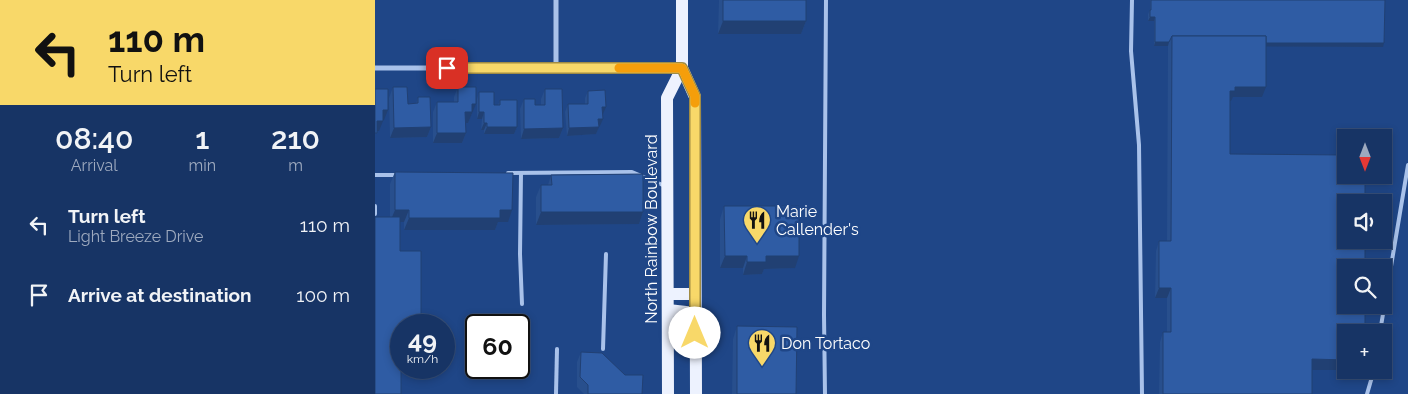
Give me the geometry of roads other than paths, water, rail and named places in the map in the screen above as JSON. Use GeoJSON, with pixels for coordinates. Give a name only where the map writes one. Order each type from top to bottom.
{"type":"FeatureCollection","features":[{"type":"Feature","properties":{"kind":"main road","name":"North Rainbow Boulevard"},"geometry":{"type":"LineString","coordinates":[[682,0],[682,68],[695,96],[696,394]]}},
{"type":"Feature","properties":{"kind":"main road","name":"North Rainbow Boulevard"},"geometry":{"type":"LineString","coordinates":[[668,394],[667,98],[682,68]]}},
{"type":"Feature","properties":{"kind":"main road"},"geometry":{"type":"LineString","coordinates":[[668,294],[695,294]]}},
{"type":"Feature","properties":{"kind":"main road"},"geometry":{"type":"LineString","coordinates":[[668,310],[695,313]]}},
{"type":"Feature","properties":{"kind":"street"},"geometry":{"type":"LineString","coordinates":[[556,0],[556,69]]}},
{"type":"Feature","properties":{"kind":"street"},"geometry":{"type":"LineString","coordinates":[[375,68],[682,68]]}},
{"type":"Feature","properties":{"kind":"lane"},"geometry":{"type":"LineString","coordinates":[[825,394],[826,0]]}},
{"type":"Feature","properties":{"kind":"lane"},"geometry":{"type":"LineString","coordinates":[[1132,0],[1131,50],[1139,145],[1142,394]]}},
{"type":"Feature","properties":{"kind":"lane"},"geometry":{"type":"LineString","coordinates":[[1381,324],[1408,165]]}},
{"type":"Feature","properties":{"kind":"lane"},"geometry":{"type":"LineString","coordinates":[[501,174],[632,172],[667,187]]}},
{"type":"Feature","properties":{"kind":"lane"},"geometry":{"type":"LineString","coordinates":[[521,173],[520,254],[522,304]]}},
{"type":"Feature","properties":{"kind":"lane"},"geometry":{"type":"LineString","coordinates":[[375,175],[401,175]]}},
{"type":"Feature","properties":{"kind":"lane"},"geometry":{"type":"LineString","coordinates":[[375,180],[381,175]]}},
{"type":"Feature","properties":{"kind":"lane"},"geometry":{"type":"LineString","coordinates":[[375,206],[375,214]]}},
{"type":"Feature","properties":{"kind":"lane"},"geometry":{"type":"LineString","coordinates":[[603,349],[606,254]]}},
{"type":"Feature","properties":{"kind":"lane"},"geometry":{"type":"LineString","coordinates":[[556,394],[557,349]]}},
{"type":"Feature","properties":{"kind":"lane"},"geometry":{"type":"LineString","coordinates":[[1367,394],[1371,379]]}},
{"type":"Feature","properties":{"kind":"place","name":"Marie Callender's"},"geometry":{"type":"Point","coordinates":[757,244]}},
{"type":"Feature","properties":{"kind":"place","name":"Don Tortaco"},"geometry":{"type":"Point","coordinates":[762,367]}}]}
